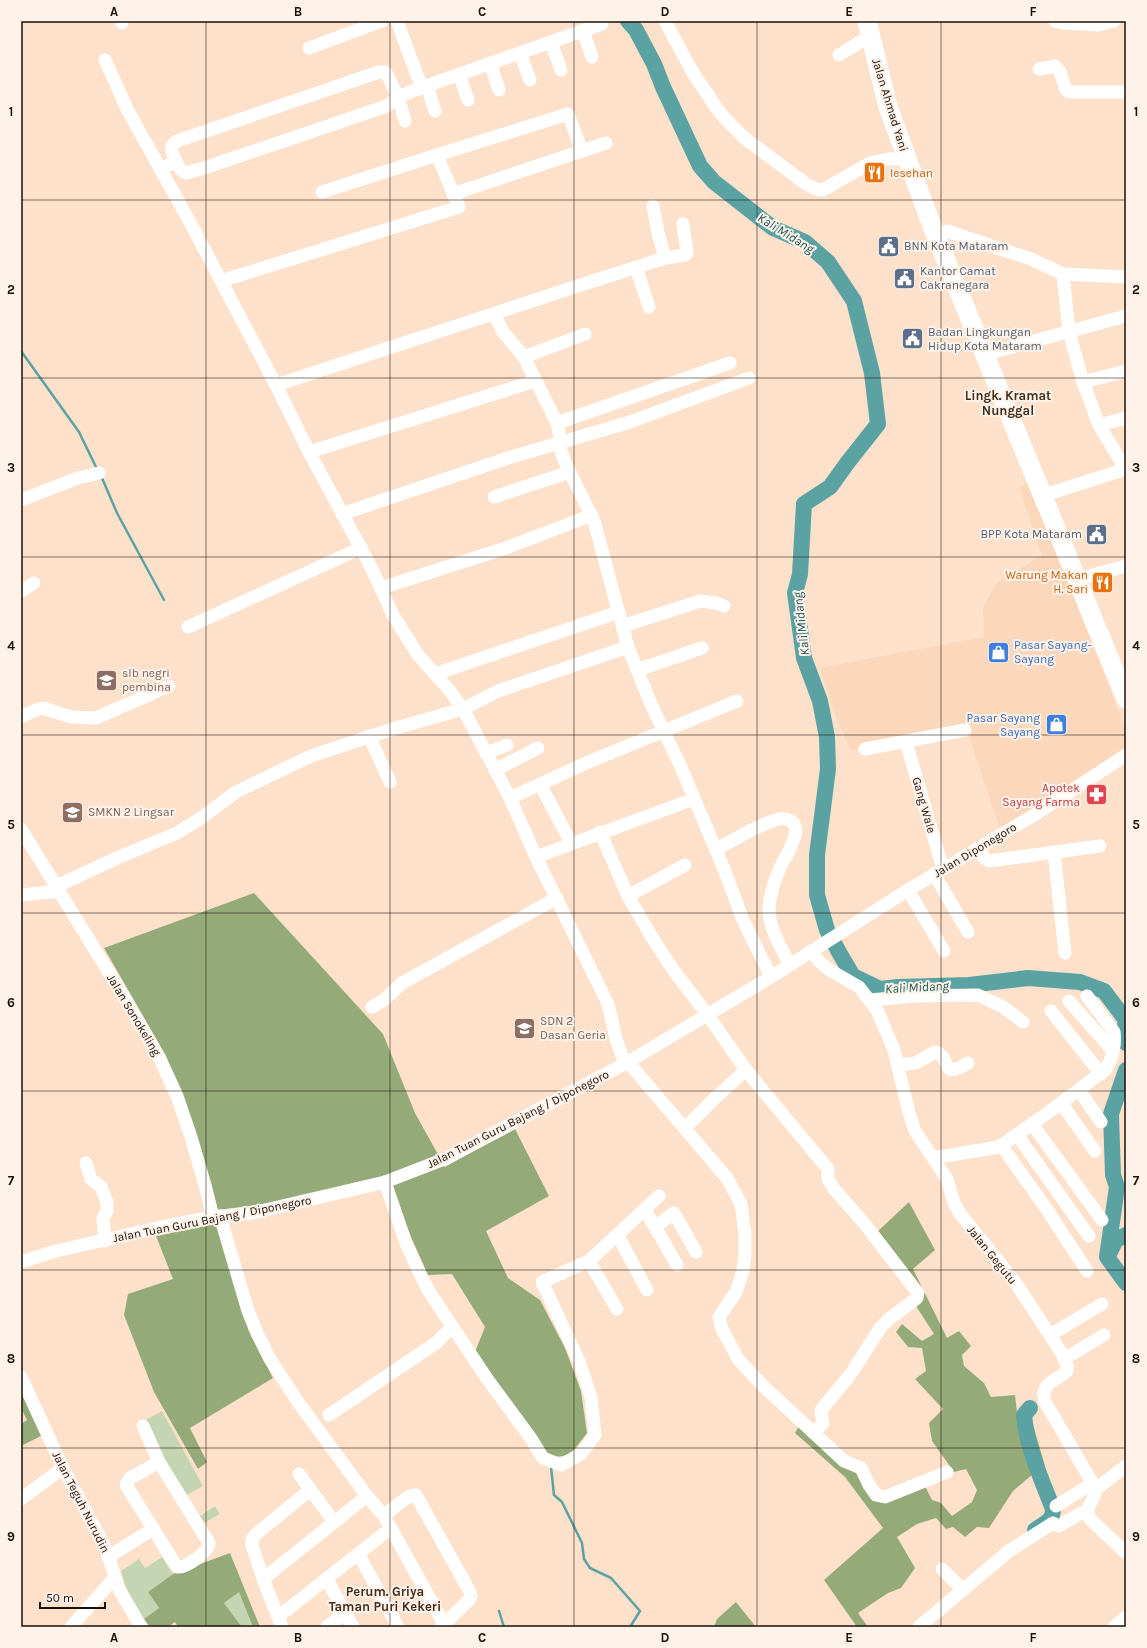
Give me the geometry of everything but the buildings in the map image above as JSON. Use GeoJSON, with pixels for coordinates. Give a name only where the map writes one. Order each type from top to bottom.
{"type":"FeatureCollection","features":[{"type":"Feature","properties":{"kind":"highway","name":"Jalan Ahmad Yani"},"geometry":{"type":"LineString","coordinates":[[872,26],[888,107],[907,159],[932,207],[1038,472],[1126,699]]}},
{"type":"Feature","properties":{"kind":"highway"},"geometry":{"type":"LineString","coordinates":[[872,26],[932,207],[947,231],[994,352],[1038,472],[1051,492],[1084,578],[1126,678]]}},
{"type":"Feature","properties":{"kind":"street"},"geometry":{"type":"LineString","coordinates":[[309,48],[382,21]]}},
{"type":"Feature","properties":{"kind":"street"},"geometry":{"type":"LineString","coordinates":[[397,21],[436,111]]}},
{"type":"Feature","properties":{"kind":"street"},"geometry":{"type":"LineString","coordinates":[[664,21],[693,73],[720,113],[743,137],[806,184],[816,189],[823,190],[870,164],[889,159],[907,159]]}},
{"type":"Feature","properties":{"kind":"street"},"geometry":{"type":"LineString","coordinates":[[1055,21],[1063,23],[1098,25],[1114,21]]}},
{"type":"Feature","properties":{"kind":"street"},"geometry":{"type":"LineString","coordinates":[[406,121],[398,97],[386,73],[379,72],[177,141],[171,146],[171,148],[176,162],[184,172],[190,173],[387,106],[398,97],[423,84],[459,74],[602,24]]}},
{"type":"Feature","properties":{"kind":"street"},"geometry":{"type":"LineString","coordinates":[[839,55],[872,26]]}},
{"type":"Feature","properties":{"kind":"street"},"geometry":{"type":"LineString","coordinates":[[582,31],[592,57]]}},
{"type":"Feature","properties":{"kind":"street"},"geometry":{"type":"LineString","coordinates":[[551,42],[561,70]]}},
{"type":"Feature","properties":{"kind":"street"},"geometry":{"type":"LineString","coordinates":[[520,52],[530,80]]}},
{"type":"Feature","properties":{"kind":"street"},"geometry":{"type":"LineString","coordinates":[[105,60],[127,109],[161,168],[221,281],[309,452],[361,548],[401,629],[418,655],[450,691],[463,710],[510,798],[536,857],[608,1004],[616,1039],[626,1063],[685,1128],[726,1178],[741,1204],[745,1255],[742,1271],[736,1292],[719,1317],[722,1329],[738,1359],[780,1403],[844,1461],[861,1468],[871,1489],[879,1497],[892,1495],[947,1472]]}},
{"type":"Feature","properties":{"kind":"street"},"geometry":{"type":"LineString","coordinates":[[490,63],[499,90]]}},
{"type":"Feature","properties":{"kind":"street"},"geometry":{"type":"LineString","coordinates":[[1039,69],[1052,66],[1058,68],[1066,90],[1070,92],[1126,92]]}},
{"type":"Feature","properties":{"kind":"street"},"geometry":{"type":"LineString","coordinates":[[459,74],[468,100]]}},
{"type":"Feature","properties":{"kind":"street"},"geometry":{"type":"LineString","coordinates":[[322,192],[568,114],[582,151]]}},
{"type":"Feature","properties":{"kind":"street"},"geometry":{"type":"LineString","coordinates":[[453,194],[606,143]]}},
{"type":"Feature","properties":{"kind":"street"},"geometry":{"type":"LineString","coordinates":[[221,281],[459,207],[437,156]]}},
{"type":"Feature","properties":{"kind":"street"},"geometry":{"type":"LineString","coordinates":[[161,168],[176,162]]}},
{"type":"Feature","properties":{"kind":"street"},"geometry":{"type":"LineString","coordinates":[[653,206],[658,233],[666,258]]}},
{"type":"Feature","properties":{"kind":"street"},"geometry":{"type":"LineString","coordinates":[[276,386],[636,267],[666,258],[687,254],[683,224]]}},
{"type":"Feature","properties":{"kind":"street"},"geometry":{"type":"LineString","coordinates":[[947,231],[1032,259],[1063,274],[1126,277]]}},
{"type":"Feature","properties":{"kind":"street"},"geometry":{"type":"LineString","coordinates":[[636,267],[649,307]]}},
{"type":"Feature","properties":{"kind":"street"},"geometry":{"type":"LineString","coordinates":[[1051,492],[1126,470],[1099,425],[1082,382],[1069,332],[1063,274]]}},
{"type":"Feature","properties":{"kind":"street"},"geometry":{"type":"LineString","coordinates":[[494,314],[506,336],[524,358],[556,424],[559,432],[559,442],[565,462],[592,515],[628,647],[716,849],[742,920],[771,977]]}},
{"type":"Feature","properties":{"kind":"street"},"geometry":{"type":"LineString","coordinates":[[994,352],[1126,316]]}},
{"type":"Feature","properties":{"kind":"street"},"geometry":{"type":"LineString","coordinates":[[524,358],[585,334]]}},
{"type":"Feature","properties":{"kind":"street"},"geometry":{"type":"LineString","coordinates":[[556,424],[730,363]]}},
{"type":"Feature","properties":{"kind":"street"},"geometry":{"type":"LineString","coordinates":[[1082,382],[1126,371]]}},
{"type":"Feature","properties":{"kind":"street"},"geometry":{"type":"LineString","coordinates":[[342,514],[559,442],[630,422],[749,378]]}},
{"type":"Feature","properties":{"kind":"street"},"geometry":{"type":"LineString","coordinates":[[309,452],[535,380]]}},
{"type":"Feature","properties":{"kind":"street"},"geometry":{"type":"LineString","coordinates":[[1099,425],[1126,418]]}},
{"type":"Feature","properties":{"kind":"street"},"geometry":{"type":"LineString","coordinates":[[494,497],[570,472]]}},
{"type":"Feature","properties":{"kind":"street"},"geometry":{"type":"LineString","coordinates":[[21,500],[78,478],[99,473]]}},
{"type":"Feature","properties":{"kind":"street"},"geometry":{"type":"LineString","coordinates":[[381,588],[506,548],[592,515]]}},
{"type":"Feature","properties":{"kind":"street"},"geometry":{"type":"LineString","coordinates":[[188,627],[361,548]]}},
{"type":"Feature","properties":{"kind":"street"},"geometry":{"type":"LineString","coordinates":[[1084,578],[1126,566]]}},
{"type":"Feature","properties":{"kind":"street"},"geometry":{"type":"LineString","coordinates":[[21,591],[34,583]]}},
{"type":"Feature","properties":{"kind":"street"},"geometry":{"type":"LineString","coordinates":[[623,626],[700,601],[716,603],[724,606]]}},
{"type":"Feature","properties":{"kind":"street"},"geometry":{"type":"LineString","coordinates":[[435,674],[619,612]]}},
{"type":"Feature","properties":{"kind":"street"},"geometry":{"type":"LineString","coordinates":[[21,895],[58,888],[117,858],[177,832],[201,818],[240,790],[311,756],[368,736],[463,710],[498,692],[628,647]]}},
{"type":"Feature","properties":{"kind":"street"},"geometry":{"type":"LineString","coordinates":[[637,670],[702,648]]}},
{"type":"Feature","properties":{"kind":"street"},"geometry":{"type":"LineString","coordinates":[[21,717],[43,708],[70,717],[96,718],[169,686]]}},
{"type":"Feature","properties":{"kind":"street"},"geometry":{"type":"LineString","coordinates":[[510,798],[737,701]]}},
{"type":"Feature","properties":{"kind":"street"},"geometry":{"type":"LineString","coordinates":[[865,749],[965,730]]}},
{"type":"Feature","properties":{"kind":"street"},"geometry":{"type":"LineString","coordinates":[[368,736],[390,782]]}},
{"type":"Feature","properties":{"kind":"street","name":"Gang Wale"},"geometry":{"type":"LineString","coordinates":[[906,742],[938,872],[968,932]]}},
{"type":"Feature","properties":{"kind":"street"},"geometry":{"type":"LineString","coordinates":[[486,753],[507,745]]}},
{"type":"Feature","properties":{"kind":"street"},"geometry":{"type":"LineString","coordinates":[[495,770],[538,748]]}},
{"type":"Feature","properties":{"kind":"street","name":"Jalan Diponegoro"},"geometry":{"type":"LineString","coordinates":[[823,943],[855,922],[1034,815],[1126,754]]}},
{"type":"Feature","properties":{"kind":"street"},"geometry":{"type":"LineString","coordinates":[[540,784],[571,843]]}},
{"type":"Feature","properties":{"kind":"street"},"geometry":{"type":"LineString","coordinates":[[536,857],[694,798]]}},
{"type":"Feature","properties":{"kind":"street"},"geometry":{"type":"LineString","coordinates":[[716,849],[758,827],[777,819],[789,820],[794,824],[795,831],[790,850],[779,870],[772,892],[769,910],[770,922],[790,965]]}},
{"type":"Feature","properties":{"kind":"street","name":"Jalan Sonokeling"},"geometry":{"type":"LineString","coordinates":[[21,829],[160,1058],[191,1137],[205,1185],[248,1311],[270,1359],[298,1402],[367,1496],[384,1516],[443,1625]]}},
{"type":"Feature","properties":{"kind":"street"},"geometry":{"type":"LineString","coordinates":[[600,832],[628,896],[674,971],[708,1014],[746,1070],[829,1171],[828,1179],[834,1189],[864,1223],[918,1293],[917,1298],[881,1327],[850,1375],[821,1410],[823,1423],[814,1434]]}},
{"type":"Feature","properties":{"kind":"street"},"geometry":{"type":"LineString","coordinates":[[979,847],[984,858],[990,861],[1100,846]]}},
{"type":"Feature","properties":{"kind":"street"},"geometry":{"type":"LineString","coordinates":[[1054,852],[1065,953]]}},
{"type":"Feature","properties":{"kind":"street"},"geometry":{"type":"LineString","coordinates":[[628,896],[685,865]]}},
{"type":"Feature","properties":{"kind":"street"},"geometry":{"type":"LineString","coordinates":[[908,890],[944,951]]}},
{"type":"Feature","properties":{"kind":"street"},"geometry":{"type":"LineString","coordinates":[[372,1007],[384,1000],[402,983],[557,898]]}},
{"type":"Feature","properties":{"kind":"street","name":"Jalan Tuan Guru Bajang / Diponegoro"},"geometry":{"type":"LineString","coordinates":[[21,1262],[56,1251],[166,1226],[216,1217],[253,1213],[385,1182],[446,1158],[626,1063],[771,977],[823,943]]}},
{"type":"Feature","properties":{"kind":"street","name":"Jalan Gegutu"},"geometry":{"type":"LineString","coordinates":[[811,951],[824,965],[859,987],[870,1000],[883,1023],[898,1065],[909,1113],[915,1131],[947,1179],[954,1202],[961,1216],[1000,1262],[1050,1335],[1064,1359]]}},
{"type":"Feature","properties":{"kind":"street"},"geometry":{"type":"LineString","coordinates":[[870,1000],[914,996],[978,995],[1003,1007],[1023,1022]]}},
{"type":"Feature","properties":{"kind":"street"},"geometry":{"type":"LineString","coordinates":[[934,1158],[994,1148],[1001,1145],[1100,1074],[1111,1062],[1115,1039],[1114,1032],[1087,996]]}},
{"type":"Feature","properties":{"kind":"street"},"geometry":{"type":"LineString","coordinates":[[1069,1001],[1113,1051]]}},
{"type":"Feature","properties":{"kind":"street"},"geometry":{"type":"LineString","coordinates":[[1051,1011],[1100,1074]]}},
{"type":"Feature","properties":{"kind":"street"},"geometry":{"type":"LineString","coordinates":[[898,1065],[916,1063],[936,1052],[940,1054],[950,1069],[956,1070],[968,1063]]}},
{"type":"Feature","properties":{"kind":"street"},"geometry":{"type":"LineString","coordinates":[[685,1128],[746,1070]]}},
{"type":"Feature","properties":{"kind":"street"},"geometry":{"type":"LineString","coordinates":[[1079,1090],[1102,1122]]}},
{"type":"Feature","properties":{"kind":"street"},"geometry":{"type":"LineString","coordinates":[[1061,1103],[1095,1152]]}},
{"type":"Feature","properties":{"kind":"street"},"geometry":{"type":"LineString","coordinates":[[1032,1124],[1102,1220]]}},
{"type":"Feature","properties":{"kind":"street"},"geometry":{"type":"LineString","coordinates":[[1017,1135],[1089,1236]]}},
{"type":"Feature","properties":{"kind":"street"},"geometry":{"type":"LineString","coordinates":[[1001,1145],[1048,1211],[1087,1271]]}},
{"type":"Feature","properties":{"kind":"street"},"geometry":{"type":"LineString","coordinates":[[86,1163],[91,1179],[101,1187],[107,1202],[107,1211],[102,1218],[105,1241]]}},
{"type":"Feature","properties":{"kind":"street"},"geometry":{"type":"LineString","coordinates":[[385,1182],[399,1224],[421,1276],[452,1327],[488,1380],[530,1437],[543,1458],[561,1464],[581,1454],[595,1435],[591,1397],[579,1361],[542,1282],[589,1261],[618,1236],[659,1196]]}},
{"type":"Feature","properties":{"kind":"street"},"geometry":{"type":"LineString","coordinates":[[645,1210],[677,1265]]}},
{"type":"Feature","properties":{"kind":"street"},"geometry":{"type":"LineString","coordinates":[[655,1227],[674,1213],[696,1252]]}},
{"type":"Feature","properties":{"kind":"street"},"geometry":{"type":"LineString","coordinates":[[618,1236],[647,1290]]}},
{"type":"Feature","properties":{"kind":"street"},"geometry":{"type":"LineString","coordinates":[[589,1261],[617,1309]]}},
{"type":"Feature","properties":{"kind":"street"},"geometry":{"type":"LineString","coordinates":[[1050,1335],[1102,1304]]}},
{"type":"Feature","properties":{"kind":"street"},"geometry":{"type":"LineString","coordinates":[[328,1416],[436,1343],[452,1327]]}},
{"type":"Feature","properties":{"kind":"street"},"geometry":{"type":"LineString","coordinates":[[1104,1336],[1064,1359],[1067,1366],[1067,1371],[1045,1387],[1043,1396],[1045,1402],[1094,1486],[1088,1512],[1094,1524],[1126,1553]]}},
{"type":"Feature","properties":{"kind":"street","name":"Jalan Teguh Nurudin"},"geometry":{"type":"LineString","coordinates":[[21,1378],[63,1468],[107,1553],[114,1577],[141,1627]]}},
{"type":"Feature","properties":{"kind":"street"},"geometry":{"type":"LineString","coordinates":[[143,1426],[159,1462],[209,1543],[209,1546],[203,1554],[183,1567],[178,1566],[126,1485],[130,1478],[159,1462]]}},
{"type":"Feature","properties":{"kind":"street"},"geometry":{"type":"LineString","coordinates":[[1056,1506],[1094,1486],[1126,1466]]}},
{"type":"Feature","properties":{"kind":"street"},"geometry":{"type":"LineString","coordinates":[[21,1499],[63,1468]]}},
{"type":"Feature","properties":{"kind":"street"},"geometry":{"type":"LineString","coordinates":[[298,1474],[334,1522]]}},
{"type":"Feature","properties":{"kind":"street"},"geometry":{"type":"LineString","coordinates":[[310,1490],[256,1534],[252,1539],[252,1546],[263,1579],[280,1622],[327,1580],[391,1528]]}},
{"type":"Feature","properties":{"kind":"street"},"geometry":{"type":"LineString","coordinates":[[384,1516],[407,1498],[416,1494],[471,1596],[443,1625]]}},
{"type":"Feature","properties":{"kind":"street"},"geometry":{"type":"LineString","coordinates":[[263,1579],[367,1496]]}},
{"type":"Feature","properties":{"kind":"street"},"geometry":{"type":"LineString","coordinates":[[919,1627],[960,1588],[1009,1551],[1053,1523],[1059,1526],[1081,1512],[1088,1512]]}},
{"type":"Feature","properties":{"kind":"street"},"geometry":{"type":"LineString","coordinates":[[107,1553],[152,1526]]}},
{"type":"Feature","properties":{"kind":"street"},"geometry":{"type":"LineString","coordinates":[[358,1555],[398,1627]]}},
{"type":"Feature","properties":{"kind":"street"},"geometry":{"type":"LineString","coordinates":[[942,1569],[960,1588]]}},
{"type":"Feature","properties":{"kind":"street"},"geometry":{"type":"LineString","coordinates":[[71,1627],[114,1577]]}},
{"type":"Feature","properties":{"kind":"street"},"geometry":{"type":"LineString","coordinates":[[327,1580],[353,1627]]}},
{"type":"Feature","properties":{"kind":"street"},"geometry":{"type":"LineString","coordinates":[[327,1627],[345,1613]]}},
{"type":"Feature","properties":{"kind":"street"},"geometry":{"type":"LineString","coordinates":[[1114,1627],[1126,1617]]}},
{"type":"Feature","properties":{"kind":"shaded area","name":"Pasar Sayang- Sayang"},"geometry":{"type":"Polygon","coordinates":[[[1029,482],[1126,730],[1126,752],[1001,832],[967,730],[851,751],[837,720],[820,668],[984,637],[983,608],[995,585],[1042,555],[1019,488],[1029,482]]]}},
{"type":"Feature","properties":{"kind":"green space"},"geometry":{"type":"Polygon","coordinates":[[[254,893],[383,1034],[415,1113],[445,1167],[514,1127],[549,1196],[486,1231],[508,1278],[540,1300],[565,1348],[581,1391],[587,1433],[570,1455],[548,1458],[475,1352],[485,1327],[452,1274],[428,1275],[384,1177],[287,1201],[218,1210],[194,1132],[166,1056],[104,948],[254,893]]]}},
{"type":"Feature","properties":{"kind":"green space"},"geometry":{"type":"Polygon","coordinates":[[[909,1202],[935,1250],[913,1269],[947,1338],[959,1331],[971,1346],[962,1355],[964,1366],[984,1383],[991,1397],[1015,1395],[1017,1413],[1032,1421],[1045,1466],[1013,1491],[989,1528],[977,1527],[965,1537],[953,1527],[946,1529],[936,1518],[917,1524],[897,1537],[915,1568],[901,1588],[888,1593],[858,1613],[868,1627],[857,1627],[824,1580],[883,1528],[845,1477],[795,1433],[799,1426],[860,1474],[873,1498],[925,1486],[932,1500],[941,1503],[952,1516],[972,1502],[977,1490],[966,1469],[954,1472],[932,1441],[929,1423],[943,1409],[915,1379],[926,1371],[922,1348],[908,1347],[896,1332],[902,1324],[922,1341],[934,1334],[916,1306],[921,1292],[876,1233],[909,1202]]]}},
{"type":"Feature","properties":{"kind":"green space"},"geometry":{"type":"Polygon","coordinates":[[[216,1224],[249,1331],[273,1378],[190,1428],[207,1462],[198,1469],[154,1392],[124,1315],[128,1294],[173,1279],[156,1236],[216,1224]]]}},
{"type":"Feature","properties":{"kind":"green space"},"geometry":{"type":"Polygon","coordinates":[[[21,1389],[43,1435],[23,1445],[21,1440],[21,1424],[27,1420],[21,1408],[21,1389]]]}},
{"type":"Feature","properties":{"kind":"green space"},"geometry":{"type":"Polygon","coordinates":[[[162,1411],[203,1486],[185,1496],[144,1421],[162,1411]]]}},
{"type":"Feature","properties":{"kind":"green space"},"geometry":{"type":"Polygon","coordinates":[[[215,1506],[220,1514],[202,1524],[197,1518],[215,1506]]]}},
{"type":"Feature","properties":{"kind":"green space"},"geometry":{"type":"Polygon","coordinates":[[[230,1553],[260,1627],[250,1627],[252,1625],[239,1592],[224,1603],[242,1627],[178,1627],[175,1622],[168,1627],[150,1627],[144,1619],[159,1608],[148,1592],[173,1574],[230,1553]]]}},
{"type":"Feature","properties":{"kind":"green space"},"geometry":{"type":"Polygon","coordinates":[[[162,1557],[173,1574],[148,1592],[159,1608],[144,1619],[130,1596],[121,1571],[139,1559],[145,1568],[162,1557]]]}},
{"type":"Feature","properties":{"kind":"green space"},"geometry":{"type":"Polygon","coordinates":[[[239,1592],[252,1626],[242,1627],[224,1603],[239,1592]]]}},
{"type":"Feature","properties":{"kind":"green space"},"geometry":{"type":"Polygon","coordinates":[[[736,1602],[756,1627],[714,1627],[717,1619],[736,1602]]]}},
{"type":"Feature","properties":{"kind":"waterway","name":"Kali Midang"},"geometry":{"type":"LineString","coordinates":[[628,21],[636,30],[654,64],[663,87],[700,166],[714,182],[773,228],[805,242],[828,262],[854,301],[872,373],[878,424],[830,487],[804,504],[800,574],[795,593],[804,658],[820,701],[827,737],[828,769],[817,855],[817,895],[827,930],[853,976],[880,989],[969,985],[1028,978],[1080,982],[1104,991],[1125,1019],[1126,1043]]}},
{"type":"Feature","properties":{"kind":"waterway"},"geometry":{"type":"LineString","coordinates":[[21,351],[79,432],[97,469]]}},
{"type":"Feature","properties":{"kind":"waterway"},"geometry":{"type":"LineString","coordinates":[[102,478],[117,513],[164,600]]}},
{"type":"Feature","properties":{"kind":"waterway","name":"Kali Midang"},"geometry":{"type":"LineString","coordinates":[[1126,1070],[1111,1114],[1113,1175],[1117,1187],[1107,1257],[1126,1283]]}},
{"type":"Feature","properties":{"kind":"waterway"},"geometry":{"type":"LineString","coordinates":[[1109,1254],[1116,1240],[1126,1235]]}},
{"type":"Feature","properties":{"kind":"waterway"},"geometry":{"type":"LineString","coordinates":[[1030,1408],[1024,1415],[1028,1439],[1035,1463],[1053,1509],[1050,1520],[1035,1530]]}},
{"type":"Feature","properties":{"kind":"waterway"},"geometry":{"type":"LineString","coordinates":[[551,1467],[554,1495],[562,1502],[582,1543],[584,1559],[590,1568],[611,1578],[640,1611],[630,1627]]}},
{"type":"Feature","properties":{"kind":"waterway"},"geometry":{"type":"LineString","coordinates":[[499,1611],[504,1627]]}},
{"type":"Feature","properties":{"kind":"place","name":"lesehan"},"geometry":{"type":"Point","coordinates":[874,173]}},
{"type":"Feature","properties":{"kind":"place","name":"BNN Kota Mataram"},"geometry":{"type":"Point","coordinates":[889,246]}},
{"type":"Feature","properties":{"kind":"place","name":"Kantor Camat Cakranegara"},"geometry":{"type":"Point","coordinates":[905,278]}},
{"type":"Feature","properties":{"kind":"place","name":"Badan Lingkungan Hidup Kota Mataram"},"geometry":{"type":"Point","coordinates":[912,339]}},
{"type":"Feature","properties":{"kind":"place","name":"BPP Kota Mataram"},"geometry":{"type":"Point","coordinates":[1097,534]}},
{"type":"Feature","properties":{"kind":"place","name":"Warung Makan H. Sari"},"geometry":{"type":"Point","coordinates":[1103,582]}},
{"type":"Feature","properties":{"kind":"place","name":"Pasar Sayang- Sayang"},"geometry":{"type":"Point","coordinates":[999,652]}},
{"type":"Feature","properties":{"kind":"place","name":"slb negri pembina"},"geometry":{"type":"Point","coordinates":[107,680]}},
{"type":"Feature","properties":{"kind":"place","name":"Pasar Sayang Sayang"},"geometry":{"type":"Point","coordinates":[1056,725]}},
{"type":"Feature","properties":{"kind":"place","name":"Apotek Sayang Farma"},"geometry":{"type":"Point","coordinates":[1096,795]}},
{"type":"Feature","properties":{"kind":"place","name":"SMKN 2 Lingsar"},"geometry":{"type":"Point","coordinates":[73,812]}},
{"type":"Feature","properties":{"kind":"place","name":"SDN 2 Dasan Geria"},"geometry":{"type":"Point","coordinates":[525,1028]}},
{"type":"Feature","properties":{"kind":"district","name":"Lingk. Kramat Nunggal"},"geometry":{"type":"Point","coordinates":[1008,402]}},
{"type":"Feature","properties":{"kind":"district","name":"Perum. Griya Taman Puri Kekeri"},"geometry":{"type":"Point","coordinates":[385,1598]}}]}
